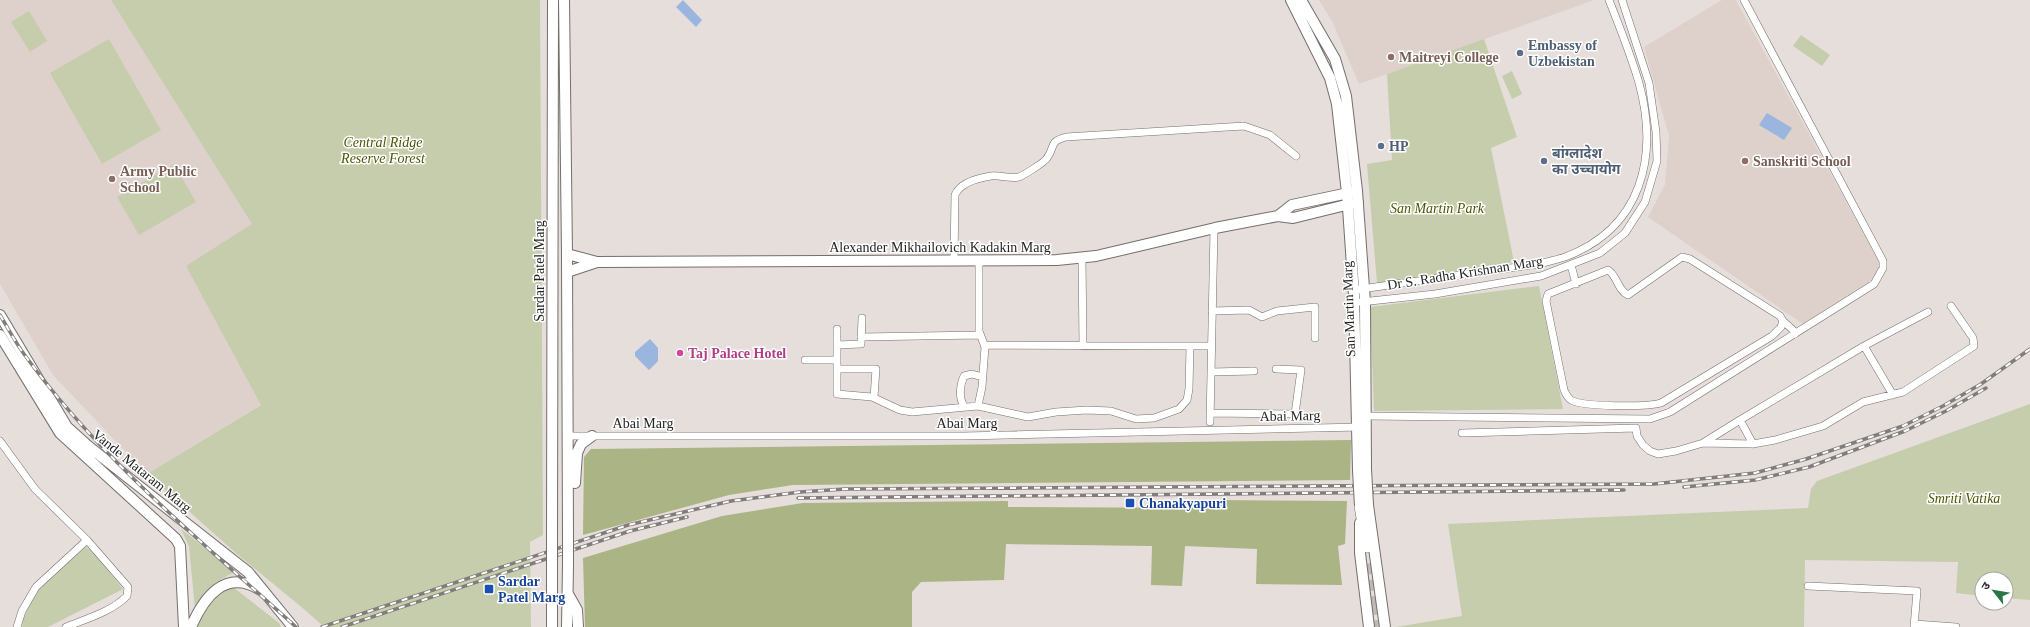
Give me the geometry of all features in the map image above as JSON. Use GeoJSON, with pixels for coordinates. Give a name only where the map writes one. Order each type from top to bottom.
{"type":"FeatureCollection","features":[{"type":"Feature","properties":{"kind":"main road","name":"Sardar Patel Marg"},"geometry":{"type":"LineString","coordinates":[[552,627],[553,0]]}},
{"type":"Feature","properties":{"kind":"main road","name":"Sardar Patel Marg"},"geometry":{"type":"LineString","coordinates":[[564,0],[568,537]]}},
{"type":"Feature","properties":{"kind":"main road","name":"San Martin Marg"},"geometry":{"type":"LineString","coordinates":[[1291,0],[1330,78],[1337,104],[1352,192]]}},
{"type":"Feature","properties":{"kind":"main road","name":"San Martin Marg"},"geometry":{"type":"LineString","coordinates":[[1301,0],[1324,40],[1342,80],[1346,96],[1359,290],[1365,302],[1366,416],[1361,427]]}},
{"type":"Feature","properties":{"kind":"main road"},"geometry":{"type":"LineString","coordinates":[[1278,216],[1292,205],[1352,192]]}},
{"type":"Feature","properties":{"kind":"main road"},"geometry":{"type":"LineString","coordinates":[[1278,216],[1293,218],[1353,204]]}},
{"type":"Feature","properties":{"kind":"main road","name":"Alexander Mikhailovich Kadakin Marg"},"geometry":{"type":"LineString","coordinates":[[597,262],[1050,261],[1082,258],[1278,216]]}},
{"type":"Feature","properties":{"kind":"main road"},"geometry":{"type":"LineString","coordinates":[[567,254],[597,262]]}},
{"type":"Feature","properties":{"kind":"main road"},"geometry":{"type":"LineString","coordinates":[[567,272],[597,262]]}},
{"type":"Feature","properties":{"kind":"main road","name":"San Martin Marg"},"geometry":{"type":"LineString","coordinates":[[1359,290],[1354,303],[1364,505],[1385,627]]}},
{"type":"Feature","properties":{"kind":"main road","name":"Vande Mataram Marg"},"geometry":{"type":"LineString","coordinates":[[0,315],[67,427],[88,446],[248,572],[293,627]]}},
{"type":"Feature","properties":{"kind":"main road","name":"Vande Mataram Marg"},"geometry":{"type":"LineString","coordinates":[[0,335],[60,433],[176,539],[180,546],[184,627]]}},
{"type":"Feature","properties":{"kind":"main road"},"geometry":{"type":"LineString","coordinates":[[568,627],[568,537],[572,525],[577,453],[581,444],[592,436]]}},
{"type":"Feature","properties":{"kind":"main road"},"geometry":{"type":"LineString","coordinates":[[1364,505],[1368,547]]}},
{"type":"Feature","properties":{"kind":"main road","name":"San Martin Marg"},"geometry":{"type":"LineString","coordinates":[[1364,505],[1360,554],[1368,627]]}},
{"type":"Feature","properties":{"kind":"main road"},"geometry":{"type":"LineString","coordinates":[[191,627],[203,605],[218,589],[229,582],[248,584],[265,592]]}},
{"type":"Feature","properties":{"kind":"main road"},"geometry":{"type":"LineString","coordinates":[[567,592],[577,610],[578,627]]}},
{"type":"Feature","properties":{"kind":"street","name":"Dr S. Radha Krishnan Marg"},"geometry":{"type":"LineString","coordinates":[[1359,290],[1538,264],[1566,257],[1608,232],[1623,217],[1641,181],[1645,167],[1647,144],[1645,112],[1639,85],[1609,0]]}},
{"type":"Feature","properties":{"kind":"street","name":"Dr S. Radha Krishnan Marg"},"geometry":{"type":"LineString","coordinates":[[1354,303],[1435,294],[1541,276],[1600,253],[1625,233],[1645,202],[1652,185],[1657,161],[1656,132],[1649,83],[1622,0]]}},
{"type":"Feature","properties":{"kind":"street"},"geometry":{"type":"LineString","coordinates":[[1366,416],[1650,419],[1670,412],[1874,284],[1883,268],[1883,261],[1744,0]]}},
{"type":"Feature","properties":{"kind":"street"},"geometry":{"type":"LineString","coordinates":[[1639,85],[1649,83]]}},
{"type":"Feature","properties":{"kind":"street"},"geometry":{"type":"LineString","coordinates":[[954,261],[955,195],[957,190],[962,185],[991,176],[1019,177],[1045,160],[1049,156],[1051,145],[1057,139],[1066,137],[1244,126],[1270,135],[1296,156]]}},
{"type":"Feature","properties":{"kind":"street"},"geometry":{"type":"LineString","coordinates":[[1641,181],[1652,185]]}},
{"type":"Feature","properties":{"kind":"street"},"geometry":{"type":"LineString","coordinates":[[1210,422],[1214,229]]}},
{"type":"Feature","properties":{"kind":"street"},"geometry":{"type":"LineString","coordinates":[[1783,321],[1781,327],[1772,336],[1661,403],[1646,406],[1578,402],[1571,400],[1564,390],[1546,297],[1551,292],[1576,284],[1608,270],[1612,273],[1624,293],[1628,295],[1678,259],[1686,257],[1780,316],[1783,321],[1794,330],[1795,334]]}},
{"type":"Feature","properties":{"kind":"street"},"geometry":{"type":"LineString","coordinates":[[1082,258],[1083,346]]}},
{"type":"Feature","properties":{"kind":"street"},"geometry":{"type":"LineString","coordinates":[[978,406],[984,345],[980,335],[980,261]]}},
{"type":"Feature","properties":{"kind":"street"},"geometry":{"type":"LineString","coordinates":[[1538,264],[1541,276]]}},
{"type":"Feature","properties":{"kind":"street"},"geometry":{"type":"LineString","coordinates":[[1571,265],[1576,284]]}},
{"type":"Feature","properties":{"kind":"street"},"geometry":{"type":"LineString","coordinates":[[1703,443],[1753,444],[1813,430],[1863,402],[1893,395],[1910,388],[1974,346],[1973,338],[1951,306]]}},
{"type":"Feature","properties":{"kind":"street"},"geometry":{"type":"LineString","coordinates":[[1212,311],[1249,310],[1262,317],[1277,311],[1315,307],[1315,338]]}},
{"type":"Feature","properties":{"kind":"street"},"geometry":{"type":"LineString","coordinates":[[1637,419],[1637,436],[1643,445],[1650,451],[1658,454],[1676,451],[1703,443],[1864,346],[1928,312]]}},
{"type":"Feature","properties":{"kind":"street"},"geometry":{"type":"LineString","coordinates":[[837,345],[861,344],[862,318]]}},
{"type":"Feature","properties":{"kind":"street"},"geometry":{"type":"LineString","coordinates":[[837,329],[837,394],[874,398],[900,410],[912,412],[978,406],[1028,417],[1056,412],[1111,411],[1136,419],[1154,418],[1179,409],[1187,400],[1190,389],[1190,346]]}},
{"type":"Feature","properties":{"kind":"street"},"geometry":{"type":"LineString","coordinates":[[861,337],[980,335]]}},
{"type":"Feature","properties":{"kind":"street"},"geometry":{"type":"LineString","coordinates":[[984,345],[1211,346]]}},
{"type":"Feature","properties":{"kind":"street"},"geometry":{"type":"LineString","coordinates":[[1864,346],[1893,395]]}},
{"type":"Feature","properties":{"kind":"street"},"geometry":{"type":"LineString","coordinates":[[805,360],[837,360]]}},
{"type":"Feature","properties":{"kind":"street"},"geometry":{"type":"LineString","coordinates":[[837,369],[876,369],[874,398]]}},
{"type":"Feature","properties":{"kind":"street"},"geometry":{"type":"LineString","coordinates":[[1210,413],[1296,414],[1301,370],[1276,369]]}},
{"type":"Feature","properties":{"kind":"street"},"geometry":{"type":"LineString","coordinates":[[1211,372],[1254,371]]}},
{"type":"Feature","properties":{"kind":"street"},"geometry":{"type":"LineString","coordinates":[[965,407],[961,396],[961,382],[964,376],[972,374],[982,377]]}},
{"type":"Feature","properties":{"kind":"street"},"geometry":{"type":"LineString","coordinates":[[1740,420],[1753,444]]}},
{"type":"Feature","properties":{"kind":"street","name":"Abai Marg"},"geometry":{"type":"LineString","coordinates":[[568,436],[964,436],[1361,427]]}},
{"type":"Feature","properties":{"kind":"street"},"geometry":{"type":"LineString","coordinates":[[1462,433],[1636,428]]}},
{"type":"Feature","properties":{"kind":"street"},"geometry":{"type":"LineString","coordinates":[[0,441],[35,489],[87,540],[125,582],[129,591],[123,600],[98,614],[66,627]]}},
{"type":"Feature","properties":{"kind":"street"},"geometry":{"type":"LineString","coordinates":[[17,627],[22,611],[36,587],[87,540]]}},
{"type":"Feature","properties":{"kind":"street"},"geometry":{"type":"LineString","coordinates":[[1808,586],[1917,591],[1914,625],[1956,627]]}},
{"type":"Feature","properties":{"kind":"shaded area","name":"Army Public School"},"geometry":{"type":"Polygon","coordinates":[[[0,0],[111,0],[337,358],[147,474],[53,375],[0,284],[0,0]]]}},
{"type":"Feature","properties":{"kind":"shaded area","name":"Maitreyi College"},"geometry":{"type":"Polygon","coordinates":[[[1319,0],[1594,0],[1359,84],[1332,21],[1319,0]]]}},
{"type":"Feature","properties":{"kind":"shaded area","name":"Sanskriti School"},"geometry":{"type":"Polygon","coordinates":[[[1722,0],[1736,0],[1880,264],[1873,279],[1803,324],[1648,217],[1665,185],[1669,136],[1644,47],[1722,0]]]}},
{"type":"Feature","properties":{"kind":"green space","name":"Central Ridge Reserve Forest"},"geometry":{"type":"Polygon","coordinates":[[[111,0],[540,0],[543,535],[530,542],[531,627],[324,627],[237,554],[147,474],[261,405],[186,266],[252,224],[111,0]]]}},
{"type":"Feature","properties":{"kind":"green space"},"geometry":{"type":"Polygon","coordinates":[[[29,11],[47,41],[30,52],[11,22],[29,11]]]}},
{"type":"Feature","properties":{"kind":"green space"},"geometry":{"type":"Polygon","coordinates":[[[1801,35],[1830,55],[1822,66],[1793,46],[1801,35]]]}},
{"type":"Feature","properties":{"kind":"green space"},"geometry":{"type":"Polygon","coordinates":[[[109,39],[161,130],[102,164],[50,73],[109,39]]]}},
{"type":"Feature","properties":{"kind":"green space","name":"San Martin Park"},"geometry":{"type":"Polygon","coordinates":[[[1484,39],[1517,137],[1491,148],[1514,262],[1377,283],[1367,164],[1392,160],[1387,74],[1484,39]]]}},
{"type":"Feature","properties":{"kind":"green space"},"geometry":{"type":"Polygon","coordinates":[[[1512,71],[1522,94],[1512,99],[1502,76],[1512,71]]]}},
{"type":"Feature","properties":{"kind":"green space"},"geometry":{"type":"Polygon","coordinates":[[[174,164],[196,202],[139,235],[117,197],[174,164]]]}},
{"type":"Feature","properties":{"kind":"green space"},"geometry":{"type":"Polygon","coordinates":[[[1539,286],[1563,409],[1374,411],[1370,307],[1539,286]]]}},
{"type":"Feature","properties":{"kind":"green space","name":"Smriti Vatika"},"geometry":{"type":"Polygon","coordinates":[[[2030,404],[2030,600],[2014,599],[2014,571],[1974,571],[1974,595],[1956,593],[1958,562],[1805,560],[1804,627],[1396,627],[1462,616],[1448,524],[1808,508],[1811,489],[1817,481],[2030,404]]]}},
{"type":"Feature","properties":{"kind":"green space"},"geometry":{"type":"Polygon","coordinates":[[[1351,440],[1350,480],[793,485],[729,495],[583,535],[584,457],[591,449],[1351,440]]]}},
{"type":"Feature","properties":{"kind":"green space"},"geometry":{"type":"Polygon","coordinates":[[[1206,500],[1347,501],[1345,544],[1338,546],[1342,585],[1256,584],[1257,549],[1185,546],[1182,586],[1151,585],[1152,546],[1006,544],[1004,580],[921,582],[912,592],[912,627],[585,627],[583,558],[722,516],[803,503],[1008,501],[1008,507],[1207,508],[1206,500]]]}},
{"type":"Feature","properties":{"kind":"green space"},"geometry":{"type":"Polygon","coordinates":[[[181,529],[235,572],[217,582],[203,597],[195,609],[189,546],[181,529]]]}},
{"type":"Feature","properties":{"kind":"green space"},"geometry":{"type":"Polygon","coordinates":[[[86,547],[93,552],[123,589],[48,627],[22,627],[23,620],[37,589],[86,547]]]}},
{"type":"Feature","properties":{"kind":"green space"},"geometry":{"type":"Polygon","coordinates":[[[233,587],[279,623],[281,627],[198,627],[207,608],[222,593],[233,587]]]}},
{"type":"Feature","properties":{"kind":"water"},"geometry":{"type":"Polygon","coordinates":[[[683,0],[702,20],[696,27],[676,7],[683,0]]]}},
{"type":"Feature","properties":{"kind":"water"},"geometry":{"type":"Polygon","coordinates":[[[1767,113],[1792,128],[1784,140],[1759,125],[1767,113]]]}},
{"type":"Feature","properties":{"kind":"water"},"geometry":{"type":"Polygon","coordinates":[[[650,339],[658,348],[658,361],[649,370],[635,356],[635,352],[650,339]]]}},
{"type":"Feature","properties":{"kind":"tunnel"},"geometry":{"type":"LineString","coordinates":[[1372,563],[1378,611]]}},
{"type":"Feature","properties":{"kind":"tunnel"},"geometry":{"type":"LineString","coordinates":[[1373,604],[1377,627]]}},
{"type":"Feature","properties":{"kind":"railway"},"geometry":{"type":"LineString","coordinates":[[0,315],[24,354],[53,392],[118,463],[152,497],[296,627]]}},
{"type":"Feature","properties":{"kind":"railway"},"geometry":{"type":"LineString","coordinates":[[322,627],[628,525],[731,501],[800,492],[845,489],[1654,484],[1755,473],[1806,459],[1903,426],[1943,406],[1981,384],[2030,349]]}},
{"type":"Feature","properties":{"kind":"railway"},"geometry":{"type":"LineString","coordinates":[[1684,487],[1755,480],[1809,467],[1905,431],[1946,411],[1986,388]]}},
{"type":"Feature","properties":{"kind":"railway"},"geometry":{"type":"LineString","coordinates":[[798,498],[1624,490]]}},
{"type":"Feature","properties":{"kind":"railway"},"geometry":{"type":"LineString","coordinates":[[342,627],[630,531],[687,517]]}},
{"type":"Feature","properties":{"kind":"place","name":"Embassy of Uzbekistan"},"geometry":{"type":"Point","coordinates":[1520,53]}},
{"type":"Feature","properties":{"kind":"place","name":"Maitreyi College"},"geometry":{"type":"Point","coordinates":[1391,57]}},
{"type":"Feature","properties":{"kind":"place","name":"HP"},"geometry":{"type":"Point","coordinates":[1381,146]}},
{"type":"Feature","properties":{"kind":"place","name":"बांग्लादेश का उच्चायोग"},"geometry":{"type":"Point","coordinates":[1544,161]}},
{"type":"Feature","properties":{"kind":"place","name":"Sanskriti School"},"geometry":{"type":"Point","coordinates":[1745,161]}},
{"type":"Feature","properties":{"kind":"place","name":"Army Public School"},"geometry":{"type":"Point","coordinates":[112,179]}},
{"type":"Feature","properties":{"kind":"place","name":"Taj Palace Hotel"},"geometry":{"type":"Point","coordinates":[680,353]}},
{"type":"Feature","properties":{"kind":"place","name":"Chanakyapuri"},"geometry":{"type":"Point","coordinates":[1130,503]}},
{"type":"Feature","properties":{"kind":"place","name":"Sardar Patel Marg"},"geometry":{"type":"Point","coordinates":[489,589]}}]}
